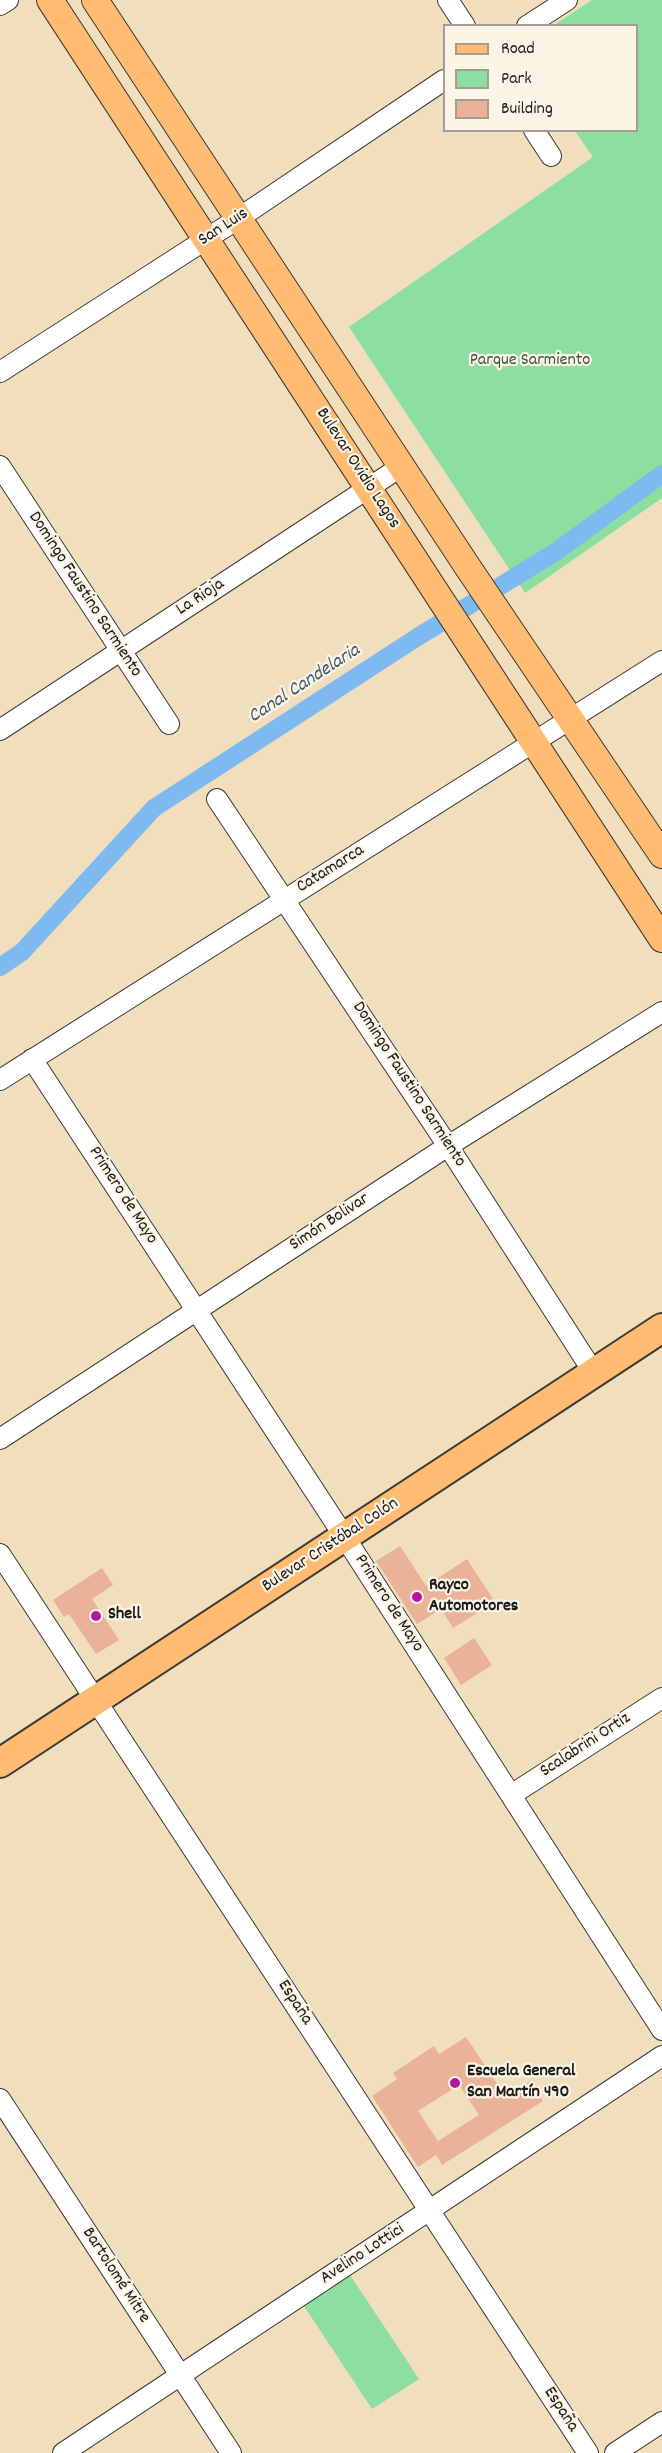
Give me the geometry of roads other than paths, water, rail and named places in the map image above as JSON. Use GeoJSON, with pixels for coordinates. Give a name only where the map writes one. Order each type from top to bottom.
{"type":"FeatureCollection","features":[{"type":"Feature","properties":{"kind":"highway","name":"Bulevar Cristóbal Colón"},"geometry":{"type":"LineString","coordinates":[[0,1763],[662,1328]]}},
{"type":"Feature","properties":{"kind":"main road","name":"Bulevar Ovidio Lagos"},"geometry":{"type":"LineString","coordinates":[[50,0],[662,939]]}},
{"type":"Feature","properties":{"kind":"main road"},"geometry":{"type":"LineString","coordinates":[[95,0],[467,566],[662,855]]}},
{"type":"Feature","properties":{"kind":"street"},"geometry":{"type":"LineString","coordinates":[[0,5],[8,0]]}},
{"type":"Feature","properties":{"kind":"street"},"geometry":{"type":"LineString","coordinates":[[448,0],[464,24]]}},
{"type":"Feature","properties":{"kind":"street"},"geometry":{"type":"LineString","coordinates":[[530,24],[567,0]]}},
{"type":"Feature","properties":{"kind":"street","name":"San Luis"},"geometry":{"type":"LineString","coordinates":[[0,372],[206,240],[443,81]]}},
{"type":"Feature","properties":{"kind":"street"},"geometry":{"type":"LineString","coordinates":[[535,132],[551,156]]}},
{"type":"Feature","properties":{"kind":"street","name":"Domingo Faustino Sarmiento"},"geometry":{"type":"LineString","coordinates":[[0,466],[169,724]]}},
{"type":"Feature","properties":{"kind":"street","name":"La Rioja"},"geometry":{"type":"LineString","coordinates":[[0,730],[402,466]]}},
{"type":"Feature","properties":{"kind":"street","name":"Catamarca"},"geometry":{"type":"LineString","coordinates":[[0,1080],[662,661]]}},
{"type":"Feature","properties":{"kind":"street","name":"Domingo Faustino Sarmiento"},"geometry":{"type":"LineString","coordinates":[[217,799],[448,1146],[594,1373]]}},
{"type":"Feature","properties":{"kind":"street","name":"Simón Bolivar"},"geometry":{"type":"LineString","coordinates":[[0,1439],[448,1146],[662,1012]]}},
{"type":"Feature","properties":{"kind":"street","name":"Primero de Mayo"},"geometry":{"type":"LineString","coordinates":[[32,1059],[345,1536],[662,2030]]}},
{"type":"Feature","properties":{"kind":"street","name":"España"},"geometry":{"type":"LineString","coordinates":[[0,1554],[588,2453]]}},
{"type":"Feature","properties":{"kind":"street","name":"Scalabrini Ortiz"},"geometry":{"type":"LineString","coordinates":[[511,1795],[662,1698]]}},
{"type":"Feature","properties":{"kind":"street","name":"Avelino Lottici"},"geometry":{"type":"LineString","coordinates":[[63,2453],[662,2056]]}},
{"type":"Feature","properties":{"kind":"street","name":"Bartolomé Mitre"},"geometry":{"type":"LineString","coordinates":[[0,2099],[231,2453]]}},
{"type":"Feature","properties":{"kind":"street"},"geometry":{"type":"LineString","coordinates":[[615,2453],[662,2422]]}},
{"type":"Feature","properties":{"kind":"waterway","name":"Canal Candelaria"},"geometry":{"type":"LineString","coordinates":[[0,967],[22,952],[154,808],[416,638],[557,551],[662,474]]}},
{"type":"Feature","properties":{"kind":"place","name":"Rayco Automotores"},"geometry":{"type":"Point","coordinates":[417,1597]}},
{"type":"Feature","properties":{"kind":"place","name":"Shell"},"geometry":{"type":"Point","coordinates":[96,1616]}},
{"type":"Feature","properties":{"kind":"place","name":"Escuela General San Martín 490"},"geometry":{"type":"Point","coordinates":[455,2083]}},
{"type":"Feature","properties":{"kind":"park label","name":"Parque Sarmiento"},"geometry":{"type":"Point","coordinates":[530,362]}}]}
